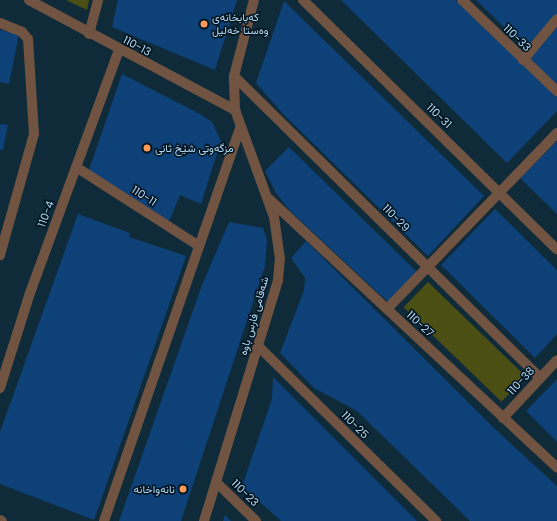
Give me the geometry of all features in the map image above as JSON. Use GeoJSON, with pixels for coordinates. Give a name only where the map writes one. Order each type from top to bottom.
{"type":"FeatureCollection","features":[{"type":"Feature","properties":{"kind":"street","name":"110-13"},"geometry":{"type":"LineString","coordinates":[[29,0],[89,34],[235,110]]}},
{"type":"Feature","properties":{"kind":"street"},"geometry":{"type":"LineString","coordinates":[[89,34],[98,0]]}},
{"type":"Feature","properties":{"kind":"street","name":"شەقامی فارس باوە"},"geometry":{"type":"LineString","coordinates":[[204,521],[278,280],[280,259],[276,224],[240,128],[235,110],[234,76],[254,0]]}},
{"type":"Feature","properties":{"kind":"street","name":"110-31"},"geometry":{"type":"LineString","coordinates":[[303,0],[557,250]]}},
{"type":"Feature","properties":{"kind":"street","name":"110-33"},"geometry":{"type":"LineString","coordinates":[[462,0],[557,91]]}},
{"type":"Feature","properties":{"kind":"street"},"geometry":{"type":"LineString","coordinates":[[523,60],[557,19]]}},
{"type":"Feature","properties":{"kind":"street"},"geometry":{"type":"LineString","coordinates":[[0,22],[22,32],[28,39],[34,134],[0,255]]}},
{"type":"Feature","properties":{"kind":"street","name":"110-4"},"geometry":{"type":"LineString","coordinates":[[0,388],[30,293],[119,50]]}},
{"type":"Feature","properties":{"kind":"street","name":"110-29"},"geometry":{"type":"LineString","coordinates":[[234,76],[540,378]]}},
{"type":"Feature","properties":{"kind":"street"},"geometry":{"type":"LineString","coordinates":[[104,521],[240,128]]}},
{"type":"Feature","properties":{"kind":"street"},"geometry":{"type":"LineString","coordinates":[[387,310],[557,133]]}},
{"type":"Feature","properties":{"kind":"street","name":"110-11"},"geometry":{"type":"LineString","coordinates":[[76,167],[199,246]]}},
{"type":"Feature","properties":{"kind":"street","name":"110-27"},"geometry":{"type":"LineString","coordinates":[[267,197],[557,468]]}},
{"type":"Feature","properties":{"kind":"street","name":"110-25"},"geometry":{"type":"LineString","coordinates":[[258,346],[436,521]]}},
{"type":"Feature","properties":{"kind":"street","name":"110-38"},"geometry":{"type":"LineString","coordinates":[[503,418],[557,360]]}},
{"type":"Feature","properties":{"kind":"street","name":"110-23"},"geometry":{"type":"LineString","coordinates":[[216,482],[256,521]]}},
{"type":"Feature","properties":{"kind":"green space"},"geometry":{"type":"Polygon","coordinates":[[[66,0],[89,0],[87,10],[66,0]]]}},
{"type":"Feature","properties":{"kind":"green space"},"geometry":{"type":"Polygon","coordinates":[[[428,282],[526,376],[502,402],[404,307],[428,282]]]}},
{"type":"Feature","properties":{"kind":"building"},"geometry":{"type":"Polygon","coordinates":[[[118,0],[237,0],[215,70],[112,27],[118,0]]]}},
{"type":"Feature","properties":{"kind":"building"},"geometry":{"type":"Polygon","coordinates":[[[341,0],[455,0],[557,96],[557,111],[507,163],[341,0]]]}},
{"type":"Feature","properties":{"kind":"building"},"geometry":{"type":"Polygon","coordinates":[[[476,0],[557,0],[557,15],[527,49],[476,0]]]}},
{"type":"Feature","properties":{"kind":"building"},"geometry":{"type":"Polygon","coordinates":[[[284,1],[484,196],[428,256],[283,114],[256,83],[284,1]]]}},
{"type":"Feature","properties":{"kind":"building"},"geometry":{"type":"Polygon","coordinates":[[[557,23],[557,84],[527,60],[557,23]]]}},
{"type":"Feature","properties":{"kind":"building"},"geometry":{"type":"Polygon","coordinates":[[[0,30],[19,34],[9,84],[0,82],[0,30]]]}},
{"type":"Feature","properties":{"kind":"building","name":"مزگەوتی شێخ ثانی"},"geometry":{"type":"Polygon","coordinates":[[[122,74],[200,114],[212,122],[221,141],[201,204],[180,195],[168,224],[89,170],[122,74]]]}},
{"type":"Feature","properties":{"kind":"building"},"geometry":{"type":"Polygon","coordinates":[[[0,124],[8,125],[3,150],[0,150],[0,124]]]}},
{"type":"Feature","properties":{"kind":"building"},"geometry":{"type":"Polygon","coordinates":[[[557,141],[557,214],[520,178],[557,141]]]}},
{"type":"Feature","properties":{"kind":"building"},"geometry":{"type":"Polygon","coordinates":[[[289,147],[418,273],[388,302],[290,211],[276,193],[265,171],[289,147]]]}},
{"type":"Feature","properties":{"kind":"building"},"geometry":{"type":"Polygon","coordinates":[[[495,209],[557,270],[557,334],[535,358],[441,265],[495,209]]]}},
{"type":"Feature","properties":{"kind":"building"},"geometry":{"type":"Polygon","coordinates":[[[78,214],[130,233],[129,237],[186,256],[94,520],[0,484],[0,432],[78,214]]]}},
{"type":"Feature","properties":{"kind":"building"},"geometry":{"type":"Polygon","coordinates":[[[229,222],[263,228],[267,240],[265,266],[181,521],[119,521],[202,285],[229,222]]]}},
{"type":"Feature","properties":{"kind":"building"},"geometry":{"type":"Polygon","coordinates":[[[306,241],[496,430],[557,486],[557,521],[470,521],[357,411],[314,388],[280,353],[304,290],[305,278],[291,258],[306,241]]]}},
{"type":"Feature","properties":{"kind":"building"},"geometry":{"type":"Polygon","coordinates":[[[273,377],[417,521],[281,521],[242,486],[272,399],[273,377]]]}},
{"type":"Feature","properties":{"kind":"building"},"geometry":{"type":"Polygon","coordinates":[[[557,379],[557,442],[526,411],[557,379]]]}},
{"type":"Feature","properties":{"kind":"building"},"geometry":{"type":"Polygon","coordinates":[[[225,515],[231,521],[223,521],[225,515]]]}},
{"type":"Feature","properties":{"kind":"place","name":"کەبابخانەی وەستا خەلیل"},"geometry":{"type":"Point","coordinates":[204,24]}},
{"type":"Feature","properties":{"kind":"place","name":"مزگەوتی شێخ ثانی"},"geometry":{"type":"Point","coordinates":[147,148]}},
{"type":"Feature","properties":{"kind":"place","name":"نانەواخانە"},"geometry":{"type":"Point","coordinates":[183,489]}}]}
